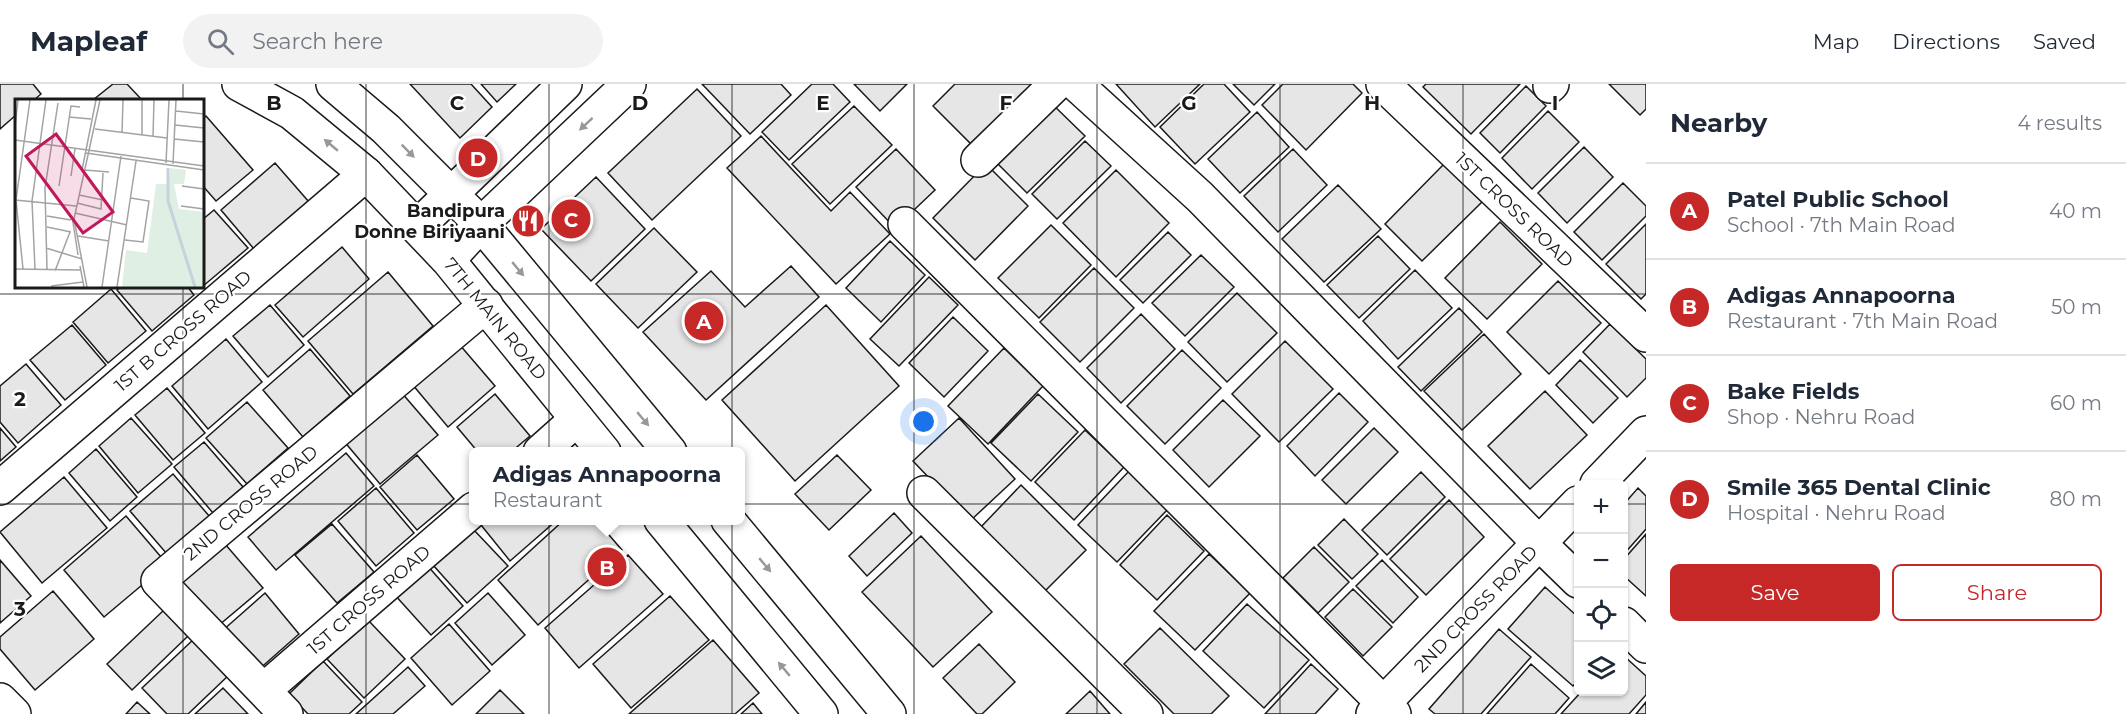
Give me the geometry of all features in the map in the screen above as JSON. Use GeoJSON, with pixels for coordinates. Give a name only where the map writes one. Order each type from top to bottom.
{"type":"FeatureCollection","features":[{"type":"Feature","properties":{"kind":"street","name":"7TH MAIN ROAD"},"geometry":{"type":"LineString","coordinates":[[239,84],[292,112],[366,174],[417,227],[486,305],[600,447]]}},
{"type":"Feature","properties":{"kind":"street"},"geometry":{"type":"LineString","coordinates":[[333,84],[386,129],[481,224],[666,447]]}},
{"type":"Feature","properties":{"kind":"street"},"geometry":{"type":"LineString","coordinates":[[417,227],[565,84]]}},
{"type":"Feature","properties":{"kind":"street"},"geometry":{"type":"LineString","coordinates":[[447,260],[481,224],[629,84]]}},
{"type":"Feature","properties":{"kind":"street"},"geometry":{"type":"LineString","coordinates":[[978,160],[1056,84]]}},
{"type":"Feature","properties":{"kind":"street"},"geometry":{"type":"LineString","coordinates":[[1076,84],[1200,197],[1574,577]]}},
{"type":"Feature","properties":{"kind":"street","name":"1ST CROSS ROAD"},"geometry":{"type":"LineString","coordinates":[[1383,84],[1646,335]]}},
{"type":"Feature","properties":{"kind":"street","name":"1ST B CROSS ROAD"},"geometry":{"type":"LineString","coordinates":[[0,488],[366,174]]}},
{"type":"Feature","properties":{"kind":"street"},"geometry":{"type":"LineString","coordinates":[[905,224],[1384,711]]}},
{"type":"Feature","properties":{"kind":"street","name":"2ND CROSS ROAD"},"geometry":{"type":"LineString","coordinates":[[286,714],[158,581],[486,305]]}},
{"type":"Feature","properties":{"kind":"street"},"geometry":{"type":"LineString","coordinates":[[546,447],[578,419]]}},
{"type":"Feature","properties":{"kind":"street"},"geometry":{"type":"LineString","coordinates":[[1601,480],[1646,433]]}},
{"type":"Feature","properties":{"kind":"street"},"geometry":{"type":"LineString","coordinates":[[924,493],[1146,714]]}},
{"type":"Feature","properties":{"kind":"street","name":"2ND CROSS ROAD"},"geometry":{"type":"LineString","coordinates":[[1384,711],[1574,507]]}},
{"type":"Feature","properties":{"kind":"street","name":"1ST CROSS ROAD"},"geometry":{"type":"LineString","coordinates":[[264,690],[469,513]]}},
{"type":"Feature","properties":{"kind":"street"},"geometry":{"type":"LineString","coordinates":[[665,525],[821,714]]}},
{"type":"Feature","properties":{"kind":"street"},"geometry":{"type":"LineString","coordinates":[[732,525],[889,714]]}},
{"type":"Feature","properties":{"kind":"street"},"geometry":{"type":"LineString","coordinates":[[1628,629],[1646,645]]}},
{"type":"Feature","properties":{"kind":"street"},"geometry":{"type":"LineString","coordinates":[[0,700],[14,714]]}},
{"type":"Feature","properties":{"kind":"building"},"geometry":{"type":"Polygon","coordinates":[[[0,84],[33,84],[41,94],[35,99],[15,99],[15,116],[0,129],[0,84]]]}},
{"type":"Feature","properties":{"kind":"building"},"geometry":{"type":"Polygon","coordinates":[[[113,84],[127,84],[141,99],[94,99],[113,84]]]}},
{"type":"Feature","properties":{"kind":"building"},"geometry":{"type":"Polygon","coordinates":[[[410,84],[471,84],[492,107],[460,138],[410,84]]]}},
{"type":"Feature","properties":{"kind":"building"},"geometry":{"type":"Polygon","coordinates":[[[481,84],[516,84],[497,102],[481,84]]]}},
{"type":"Feature","properties":{"kind":"building"},"geometry":{"type":"Polygon","coordinates":[[[702,84],[781,84],[791,95],[750,134],[702,84]]]}},
{"type":"Feature","properties":{"kind":"building"},"geometry":{"type":"Polygon","coordinates":[[[812,84],[833,84],[850,102],[789,160],[762,132],[812,84]]]}},
{"type":"Feature","properties":{"kind":"building"},"geometry":{"type":"Polygon","coordinates":[[[854,84],[907,84],[880,111],[854,84]]]}},
{"type":"Feature","properties":{"kind":"building"},"geometry":{"type":"Polygon","coordinates":[[[955,84],[1033,84],[980,153],[933,106],[955,84]]]}},
{"type":"Feature","properties":{"kind":"building"},"geometry":{"type":"Polygon","coordinates":[[[1116,84],[1200,84],[1155,127],[1116,84]]]}},
{"type":"Feature","properties":{"kind":"building"},"geometry":{"type":"Polygon","coordinates":[[[1204,84],[1224,84],[1250,112],[1195,164],[1160,127],[1204,84]]]}},
{"type":"Feature","properties":{"kind":"building"},"geometry":{"type":"Polygon","coordinates":[[[1233,84],[1275,84],[1254,105],[1233,84]]]}},
{"type":"Feature","properties":{"kind":"building"},"geometry":{"type":"Polygon","coordinates":[[[1283,84],[1353,84],[1362,93],[1306,150],[1262,105],[1283,84]]]}},
{"type":"Feature","properties":{"kind":"building"},"geometry":{"type":"Polygon","coordinates":[[[1426,84],[1520,84],[1471,134],[1423,87],[1426,84]]]}},
{"type":"Feature","properties":{"kind":"building"},"geometry":{"type":"Polygon","coordinates":[[[1609,84],[1646,84],[1646,109],[1640,115],[1609,84]]]}},
{"type":"Feature","properties":{"kind":"building"},"geometry":{"type":"Polygon","coordinates":[[[1526,86],[1546,106],[1500,153],[1480,133],[1526,86]]]}},
{"type":"Feature","properties":{"kind":"building"},"geometry":{"type":"Polygon","coordinates":[[[697,89],[741,136],[652,220],[608,173],[697,89]]]}},
{"type":"Feature","properties":{"kind":"building"},"geometry":{"type":"Polygon","coordinates":[[[1046,98],[1085,136],[1027,193],[989,155],[1046,98]]]}},
{"type":"Feature","properties":{"kind":"building"},"geometry":{"type":"Polygon","coordinates":[[[854,106],[892,145],[830,204],[792,164],[854,106]]]}},
{"type":"Feature","properties":{"kind":"building"},"geometry":{"type":"Polygon","coordinates":[[[1548,111],[1579,142],[1532,189],[1502,158],[1548,111]]]}},
{"type":"Feature","properties":{"kind":"building"},"geometry":{"type":"Polygon","coordinates":[[[1257,112],[1289,147],[1240,193],[1208,159],[1257,112]]]}},
{"type":"Feature","properties":{"kind":"building"},"geometry":{"type":"Polygon","coordinates":[[[206,116],[253,170],[216,201],[204,187],[204,118],[206,116]]]}},
{"type":"Feature","properties":{"kind":"building"},"geometry":{"type":"Polygon","coordinates":[[[761,136],[831,211],[850,192],[890,234],[836,284],[727,168],[761,136]]]}},
{"type":"Feature","properties":{"kind":"building"},"geometry":{"type":"Polygon","coordinates":[[[1085,141],[1111,166],[1057,219],[1032,194],[1085,141]]]}},
{"type":"Feature","properties":{"kind":"building"},"geometry":{"type":"Polygon","coordinates":[[[1584,147],[1613,177],[1567,223],[1538,193],[1584,147]]]}},
{"type":"Feature","properties":{"kind":"building"},"geometry":{"type":"Polygon","coordinates":[[[896,149],[935,190],[895,228],[856,187],[896,149]]]}},
{"type":"Feature","properties":{"kind":"building"},"geometry":{"type":"Polygon","coordinates":[[[1293,149],[1327,185],[1278,232],[1244,196],[1293,149]]]}},
{"type":"Feature","properties":{"kind":"building"},"geometry":{"type":"Polygon","coordinates":[[[275,163],[309,202],[254,249],[221,210],[275,163]]]}},
{"type":"Feature","properties":{"kind":"building"},"geometry":{"type":"Polygon","coordinates":[[[986,164],[1028,206],[975,260],[933,218],[986,164]]]}},
{"type":"Feature","properties":{"kind":"building"},"geometry":{"type":"Polygon","coordinates":[[[1444,164],[1482,202],[1422,261],[1385,224],[1444,164]]]}},
{"type":"Feature","properties":{"kind":"building"},"geometry":{"type":"Polygon","coordinates":[[[1116,170],[1169,223],[1116,277],[1063,223],[1116,170]]]}},
{"type":"Feature","properties":{"kind":"building"},"geometry":{"type":"Polygon","coordinates":[[[596,177],[645,229],[591,281],[541,229],[596,177]]]}},
{"type":"Feature","properties":{"kind":"building"},"geometry":{"type":"Polygon","coordinates":[[[1623,183],[1646,206],[1646,216],[1602,260],[1574,232],[1623,183]]]}},
{"type":"Feature","properties":{"kind":"building"},"geometry":{"type":"Polygon","coordinates":[[[1338,185],[1381,229],[1324,282],[1282,239],[1338,185]]]}},
{"type":"Feature","properties":{"kind":"building"},"geometry":{"type":"Polygon","coordinates":[[[214,210],[248,248],[204,285],[204,218],[214,210]]]}},
{"type":"Feature","properties":{"kind":"building"},"geometry":{"type":"Polygon","coordinates":[[[1500,222],[1542,264],[1487,319],[1445,278],[1500,222]]]}},
{"type":"Feature","properties":{"kind":"building"},"geometry":{"type":"Polygon","coordinates":[[[1646,224],[1646,294],[1641,299],[1606,264],[1646,224]]]}},
{"type":"Feature","properties":{"kind":"building"},"geometry":{"type":"Polygon","coordinates":[[[1051,225],[1091,265],[1039,318],[998,278],[1051,225]]]}},
{"type":"Feature","properties":{"kind":"building"},"geometry":{"type":"Polygon","coordinates":[[[654,228],[697,272],[638,328],[596,284],[654,228]]]}},
{"type":"Feature","properties":{"kind":"building"},"geometry":{"type":"Polygon","coordinates":[[[1168,232],[1191,255],[1143,303],[1120,280],[1168,232]]]}},
{"type":"Feature","properties":{"kind":"building"},"geometry":{"type":"Polygon","coordinates":[[[1378,236],[1410,269],[1359,318],[1327,285],[1378,236]]]}},
{"type":"Feature","properties":{"kind":"building"},"geometry":{"type":"Polygon","coordinates":[[[890,241],[925,275],[881,322],[846,288],[890,241]]]}},
{"type":"Feature","properties":{"kind":"building"},"geometry":{"type":"Polygon","coordinates":[[[342,247],[369,279],[303,337],[275,305],[342,247]]]}},
{"type":"Feature","properties":{"kind":"building"},"geometry":{"type":"Polygon","coordinates":[[[1201,255],[1234,287],[1185,336],[1152,303],[1201,255]]]}},
{"type":"Feature","properties":{"kind":"building"},"geometry":{"type":"Polygon","coordinates":[[[791,266],[819,297],[706,400],[643,332],[711,271],[745,307],[791,266]]]}},
{"type":"Feature","properties":{"kind":"building"},"geometry":{"type":"Polygon","coordinates":[[[1094,268],[1134,308],[1080,362],[1040,322],[1094,268]]]}},
{"type":"Feature","properties":{"kind":"building"},"geometry":{"type":"Polygon","coordinates":[[[1415,270],[1452,308],[1398,359],[1363,321],[1415,270]]]}},
{"type":"Feature","properties":{"kind":"building"},"geometry":{"type":"Polygon","coordinates":[[[388,272],[433,326],[353,394],[308,341],[388,272]]]}},
{"type":"Feature","properties":{"kind":"building"},"geometry":{"type":"Polygon","coordinates":[[[929,277],[958,305],[899,366],[870,339],[929,277]]]}},
{"type":"Feature","properties":{"kind":"building"},"geometry":{"type":"Polygon","coordinates":[[[1558,281],[1601,323],[1549,374],[1507,332],[1558,281]]]}},
{"type":"Feature","properties":{"kind":"building"},"geometry":{"type":"Polygon","coordinates":[[[119,288],[189,288],[194,295],[152,331],[117,290],[119,288]]]}},
{"type":"Feature","properties":{"kind":"building"},"geometry":{"type":"Polygon","coordinates":[[[111,289],[146,331],[108,363],[73,322],[111,289]]]}},
{"type":"Feature","properties":{"kind":"building"},"geometry":{"type":"Polygon","coordinates":[[[1237,293],[1277,333],[1227,382],[1188,342],[1237,293]]]}},
{"type":"Feature","properties":{"kind":"building"},"geometry":{"type":"Polygon","coordinates":[[[270,305],[304,345],[268,377],[233,336],[270,305]]]}},
{"type":"Feature","properties":{"kind":"building"},"geometry":{"type":"Polygon","coordinates":[[[826,305],[899,386],[795,481],[722,400],[826,305]]]}},
{"type":"Feature","properties":{"kind":"building"},"geometry":{"type":"Polygon","coordinates":[[[1459,308],[1482,332],[1421,391],[1398,367],[1459,308]]]}},
{"type":"Feature","properties":{"kind":"building"},"geometry":{"type":"Polygon","coordinates":[[[1141,314],[1175,349],[1121,403],[1087,368],[1141,314]]]}},
{"type":"Feature","properties":{"kind":"building"},"geometry":{"type":"Polygon","coordinates":[[[953,317],[988,351],[944,397],[909,363],[953,317]]]}},
{"type":"Feature","properties":{"kind":"building"},"geometry":{"type":"Polygon","coordinates":[[[1610,324],[1646,359],[1646,378],[1627,397],[1583,352],[1610,324]]]}},
{"type":"Feature","properties":{"kind":"building"},"geometry":{"type":"Polygon","coordinates":[[[72,325],[106,365],[65,400],[30,360],[72,325]]]}},
{"type":"Feature","properties":{"kind":"building"},"geometry":{"type":"Polygon","coordinates":[[[1484,334],[1521,374],[1462,430],[1424,391],[1484,334]]]}},
{"type":"Feature","properties":{"kind":"building"},"geometry":{"type":"Polygon","coordinates":[[[226,339],[262,382],[208,429],[172,386],[226,339]]]}},
{"type":"Feature","properties":{"kind":"building"},"geometry":{"type":"Polygon","coordinates":[[[1285,341],[1333,389],[1279,442],[1232,394],[1285,341]]]}},
{"type":"Feature","properties":{"kind":"building"},"geometry":{"type":"Polygon","coordinates":[[[459,344],[495,386],[448,427],[412,384],[459,344]]]}},
{"type":"Feature","properties":{"kind":"building"},"geometry":{"type":"Polygon","coordinates":[[[1004,348],[1043,386],[988,444],[948,406],[1004,348]]]}},
{"type":"Feature","properties":{"kind":"building"},"geometry":{"type":"Polygon","coordinates":[[[310,349],[350,396],[303,437],[263,390],[310,349]]]}},
{"type":"Feature","properties":{"kind":"building"},"geometry":{"type":"Polygon","coordinates":[[[1182,350],[1221,388],[1165,444],[1127,406],[1182,350]]]}},
{"type":"Feature","properties":{"kind":"building"},"geometry":{"type":"Polygon","coordinates":[[[1580,360],[1618,398],[1593,423],[1556,385],[1580,360]]]}},
{"type":"Feature","properties":{"kind":"building"},"geometry":{"type":"Polygon","coordinates":[[[26,364],[61,405],[18,443],[0,422],[0,386],[26,364]]]}},
{"type":"Feature","properties":{"kind":"building"},"geometry":{"type":"Polygon","coordinates":[[[167,388],[205,433],[173,460],[135,415],[167,388]]]}},
{"type":"Feature","properties":{"kind":"building"},"geometry":{"type":"Polygon","coordinates":[[[1545,391],[1587,435],[1530,489],[1488,446],[1545,391]]]}},
{"type":"Feature","properties":{"kind":"building"},"geometry":{"type":"Polygon","coordinates":[[[401,392],[438,435],[380,484],[343,440],[401,392]]]}},
{"type":"Feature","properties":{"kind":"building"},"geometry":{"type":"Polygon","coordinates":[[[1339,393],[1368,422],[1315,476],[1287,446],[1339,393]]]}},
{"type":"Feature","properties":{"kind":"building"},"geometry":{"type":"Polygon","coordinates":[[[495,394],[530,436],[517,447],[474,447],[457,427],[495,394]]]}},
{"type":"Feature","properties":{"kind":"building"},"geometry":{"type":"Polygon","coordinates":[[[1038,394],[1078,432],[1031,481],[991,443],[1038,394]]]}},
{"type":"Feature","properties":{"kind":"building"},"geometry":{"type":"Polygon","coordinates":[[[1223,400],[1260,436],[1209,487],[1173,450],[1223,400]]]}},
{"type":"Feature","properties":{"kind":"building"},"geometry":{"type":"Polygon","coordinates":[[[247,402],[288,448],[247,484],[206,438],[247,402]]]}},
{"type":"Feature","properties":{"kind":"building"},"geometry":{"type":"Polygon","coordinates":[[[131,418],[172,464],[138,493],[99,446],[131,418]]]}},
{"type":"Feature","properties":{"kind":"building"},"geometry":{"type":"Polygon","coordinates":[[[959,418],[1015,479],[970,521],[913,461],[959,418]]]}},
{"type":"Feature","properties":{"kind":"building"},"geometry":{"type":"Polygon","coordinates":[[[0,428],[16,447],[0,461],[0,428]]]}},
{"type":"Feature","properties":{"kind":"building"},"geometry":{"type":"Polygon","coordinates":[[[1374,428],[1398,452],[1346,504],[1322,480],[1374,428]]]}},
{"type":"Feature","properties":{"kind":"building"},"geometry":{"type":"Polygon","coordinates":[[[1085,430],[1124,467],[1074,520],[1035,482],[1085,430]]]}},
{"type":"Feature","properties":{"kind":"building"},"geometry":{"type":"Polygon","coordinates":[[[204,442],[243,487],[213,513],[174,467],[204,442]]]}},
{"type":"Feature","properties":{"kind":"building"},"geometry":{"type":"Polygon","coordinates":[[[96,449],[137,497],[110,521],[69,473],[96,449]]]}},
{"type":"Feature","properties":{"kind":"building"},"geometry":{"type":"Polygon","coordinates":[[[346,453],[374,486],[276,570],[248,537],[346,453]]]}},
{"type":"Feature","properties":{"kind":"building"},"geometry":{"type":"Polygon","coordinates":[[[417,455],[454,499],[417,530],[380,487],[417,455]]]}},
{"type":"Feature","properties":{"kind":"building"},"geometry":{"type":"Polygon","coordinates":[[[837,455],[871,490],[829,530],[795,494],[837,455]]]}},
{"type":"Feature","properties":{"kind":"building"},"geometry":{"type":"Polygon","coordinates":[[[1130,470],[1169,508],[1117,562],[1078,525],[1130,470]]]}},
{"type":"Feature","properties":{"kind":"building"},"geometry":{"type":"Polygon","coordinates":[[[1421,472],[1445,497],[1387,555],[1362,530],[1421,472]]]}},
{"type":"Feature","properties":{"kind":"building"},"geometry":{"type":"Polygon","coordinates":[[[173,474],[210,517],[167,554],[130,511],[173,474]]]}},
{"type":"Feature","properties":{"kind":"building"},"geometry":{"type":"Polygon","coordinates":[[[64,477],[107,528],[42,583],[0,532],[64,477]]]}},
{"type":"Feature","properties":{"kind":"building"},"geometry":{"type":"Polygon","coordinates":[[[1021,485],[1086,550],[1044,592],[980,528],[1021,485]]]}},
{"type":"Feature","properties":{"kind":"building"},"geometry":{"type":"Polygon","coordinates":[[[376,488],[414,533],[376,566],[338,521],[376,488]]]}},
{"type":"Feature","properties":{"kind":"building"},"geometry":{"type":"Polygon","coordinates":[[[1638,488],[1646,496],[1646,529],[1628,549],[1628,534],[1628,499],[1638,488]]]}},
{"type":"Feature","properties":{"kind":"building"},"geometry":{"type":"Polygon","coordinates":[[[1449,500],[1484,537],[1426,595],[1390,559],[1449,500]]]}},
{"type":"Feature","properties":{"kind":"building"},"geometry":{"type":"Polygon","coordinates":[[[894,513],[912,533],[867,576],[849,556],[894,513]]]}},
{"type":"Feature","properties":{"kind":"building"},"geometry":{"type":"Polygon","coordinates":[[[1167,515],[1204,551],[1157,600],[1120,565],[1167,515]]]}},
{"type":"Feature","properties":{"kind":"building"},"geometry":{"type":"Polygon","coordinates":[[[126,516],[167,564],[104,617],[64,570],[126,516]]]}},
{"type":"Feature","properties":{"kind":"building"},"geometry":{"type":"Polygon","coordinates":[[[1344,519],[1378,554],[1352,579],[1318,545],[1344,519]]]}},
{"type":"Feature","properties":{"kind":"building"},"geometry":{"type":"Polygon","coordinates":[[[332,524],[374,572],[337,603],[295,555],[332,524]]]}},
{"type":"Feature","properties":{"kind":"building"},"geometry":{"type":"Polygon","coordinates":[[[481,525],[551,525],[510,561],[481,525]]]}},
{"type":"Feature","properties":{"kind":"building"},"geometry":{"type":"Polygon","coordinates":[[[558,525],[600,525],[622,550],[538,625],[498,580],[558,525]]]}},
{"type":"Feature","properties":{"kind":"building"},"geometry":{"type":"Polygon","coordinates":[[[473,529],[508,566],[467,603],[433,565],[473,529]]]}},
{"type":"Feature","properties":{"kind":"building"},"geometry":{"type":"Polygon","coordinates":[[[1646,534],[1646,596],[1628,580],[1628,554],[1646,534]]]}},
{"type":"Feature","properties":{"kind":"building"},"geometry":{"type":"Polygon","coordinates":[[[921,536],[992,612],[933,667],[862,592],[921,536]]]}},
{"type":"Feature","properties":{"kind":"building"},"geometry":{"type":"Polygon","coordinates":[[[225,544],[263,588],[212,631],[176,587],[225,544]]]}},
{"type":"Feature","properties":{"kind":"building"},"geometry":{"type":"Polygon","coordinates":[[[1314,547],[1349,582],[1318,613],[1283,578],[1314,547]]]}},
{"type":"Feature","properties":{"kind":"building"},"geometry":{"type":"Polygon","coordinates":[[[1209,554],[1250,593],[1195,650],[1154,611],[1209,554]]]}},
{"type":"Feature","properties":{"kind":"building"},"geometry":{"type":"Polygon","coordinates":[[[628,555],[663,594],[579,668],[545,628],[628,555]]]}},
{"type":"Feature","properties":{"kind":"building"},"geometry":{"type":"Polygon","coordinates":[[[0,560],[31,596],[0,623],[0,560]]]}},
{"type":"Feature","properties":{"kind":"building"},"geometry":{"type":"Polygon","coordinates":[[[1382,560],[1418,597],[1393,623],[1356,586],[1382,560]]]}},
{"type":"Feature","properties":{"kind":"building"},"geometry":{"type":"Polygon","coordinates":[[[426,564],[463,606],[431,635],[394,594],[426,564]]]}},
{"type":"Feature","properties":{"kind":"building"},"geometry":{"type":"Polygon","coordinates":[[[1545,587],[1574,613],[1573,686],[1508,629],[1545,587]]]}},
{"type":"Feature","properties":{"kind":"building"},"geometry":{"type":"Polygon","coordinates":[[[1353,589],[1392,627],[1363,656],[1325,617],[1353,589]]]}},
{"type":"Feature","properties":{"kind":"building"},"geometry":{"type":"Polygon","coordinates":[[[53,591],[94,639],[35,690],[0,649],[0,637],[53,591]]]}},
{"type":"Feature","properties":{"kind":"building"},"geometry":{"type":"Polygon","coordinates":[[[265,593],[299,634],[256,672],[222,631],[265,593]]]}},
{"type":"Feature","properties":{"kind":"building"},"geometry":{"type":"Polygon","coordinates":[[[488,593],[525,635],[492,665],[455,623],[488,593]]]}},
{"type":"Feature","properties":{"kind":"building"},"geometry":{"type":"Polygon","coordinates":[[[670,596],[709,640],[631,708],[593,664],[670,596]]]}},
{"type":"Feature","properties":{"kind":"building"},"geometry":{"type":"Polygon","coordinates":[[[1247,604],[1309,660],[1264,708],[1203,651],[1247,604]]]}},
{"type":"Feature","properties":{"kind":"building"},"geometry":{"type":"Polygon","coordinates":[[[164,610],[188,636],[132,690],[107,664],[164,610]]]}},
{"type":"Feature","properties":{"kind":"building"},"geometry":{"type":"Polygon","coordinates":[[[368,620],[405,659],[364,698],[327,659],[368,620]]]}},
{"type":"Feature","properties":{"kind":"building"},"geometry":{"type":"Polygon","coordinates":[[[449,624],[490,671],[452,705],[411,658],[449,624]]]}},
{"type":"Feature","properties":{"kind":"building"},"geometry":{"type":"Polygon","coordinates":[[[1160,628],[1229,696],[1211,714],[1174,714],[1124,664],[1160,628]]]}},
{"type":"Feature","properties":{"kind":"building"},"geometry":{"type":"Polygon","coordinates":[[[1499,629],[1531,657],[1481,714],[1435,714],[1429,709],[1499,629]]]}},
{"type":"Feature","properties":{"kind":"building"},"geometry":{"type":"Polygon","coordinates":[[[195,638],[230,674],[188,714],[167,714],[142,688],[195,638]]]}},
{"type":"Feature","properties":{"kind":"building"},"geometry":{"type":"Polygon","coordinates":[[[713,640],[759,693],[735,714],[629,714],[713,640]]]}},
{"type":"Feature","properties":{"kind":"building"},"geometry":{"type":"Polygon","coordinates":[[[979,644],[1015,682],[982,714],[977,714],[943,678],[979,644]]]}},
{"type":"Feature","properties":{"kind":"building"},"geometry":{"type":"Polygon","coordinates":[[[1628,660],[1646,676],[1646,695],[1629,714],[1561,714],[1577,696],[1628,696],[1628,660]]]}},
{"type":"Feature","properties":{"kind":"building"},"geometry":{"type":"Polygon","coordinates":[[[323,661],[362,702],[349,714],[308,714],[289,694],[323,661]]]}},
{"type":"Feature","properties":{"kind":"building"},"geometry":{"type":"Polygon","coordinates":[[[1311,664],[1338,689],[1315,714],[1265,714],[1311,664]]]}},
{"type":"Feature","properties":{"kind":"building"},"geometry":{"type":"Polygon","coordinates":[[[1531,664],[1569,698],[1555,714],[1487,714],[1531,664]]]}},
{"type":"Feature","properties":{"kind":"building"},"geometry":{"type":"Polygon","coordinates":[[[408,667],[425,686],[393,714],[356,714],[408,667]]]}},
{"type":"Feature","properties":{"kind":"building"},"geometry":{"type":"Polygon","coordinates":[[[223,688],[248,714],[195,714],[223,688]]]}},
{"type":"Feature","properties":{"kind":"building"},"geometry":{"type":"Polygon","coordinates":[[[500,690],[524,714],[476,714],[500,690]]]}},
{"type":"Feature","properties":{"kind":"building"},"geometry":{"type":"Polygon","coordinates":[[[1090,691],[1110,714],[1066,714],[1090,691]]]}},
{"type":"Feature","properties":{"kind":"building"},"geometry":{"type":"Polygon","coordinates":[[[137,702],[150,714],[126,714],[137,702]]]}},
{"type":"Feature","properties":{"kind":"building"},"geometry":{"type":"Polygon","coordinates":[[[1646,702],[1646,714],[1636,714],[1646,702]]]}},
{"type":"Feature","properties":{"kind":"building"},"geometry":{"type":"Polygon","coordinates":[[[753,703],[762,714],[741,714],[753,703]]]}},
{"type":"Feature","properties":{"kind":"place","name":"Smile 365 Dental Clinic"},"geometry":{"type":"Point","coordinates":[478,158]}},
{"type":"Feature","properties":{"kind":"place","name":"Bake Fields"},"geometry":{"type":"Point","coordinates":[571,219]}},
{"type":"Feature","properties":{"kind":"place","name":"Bandipura Donne Biriyaani"},"geometry":{"type":"Point","coordinates":[528,221]}},
{"type":"Feature","properties":{"kind":"place","name":"Patel Public School"},"geometry":{"type":"Point","coordinates":[704,321]}},
{"type":"Feature","properties":{"kind":"place","name":"Adigas Annapoorna"},"geometry":{"type":"Point","coordinates":[607,567]}}]}
